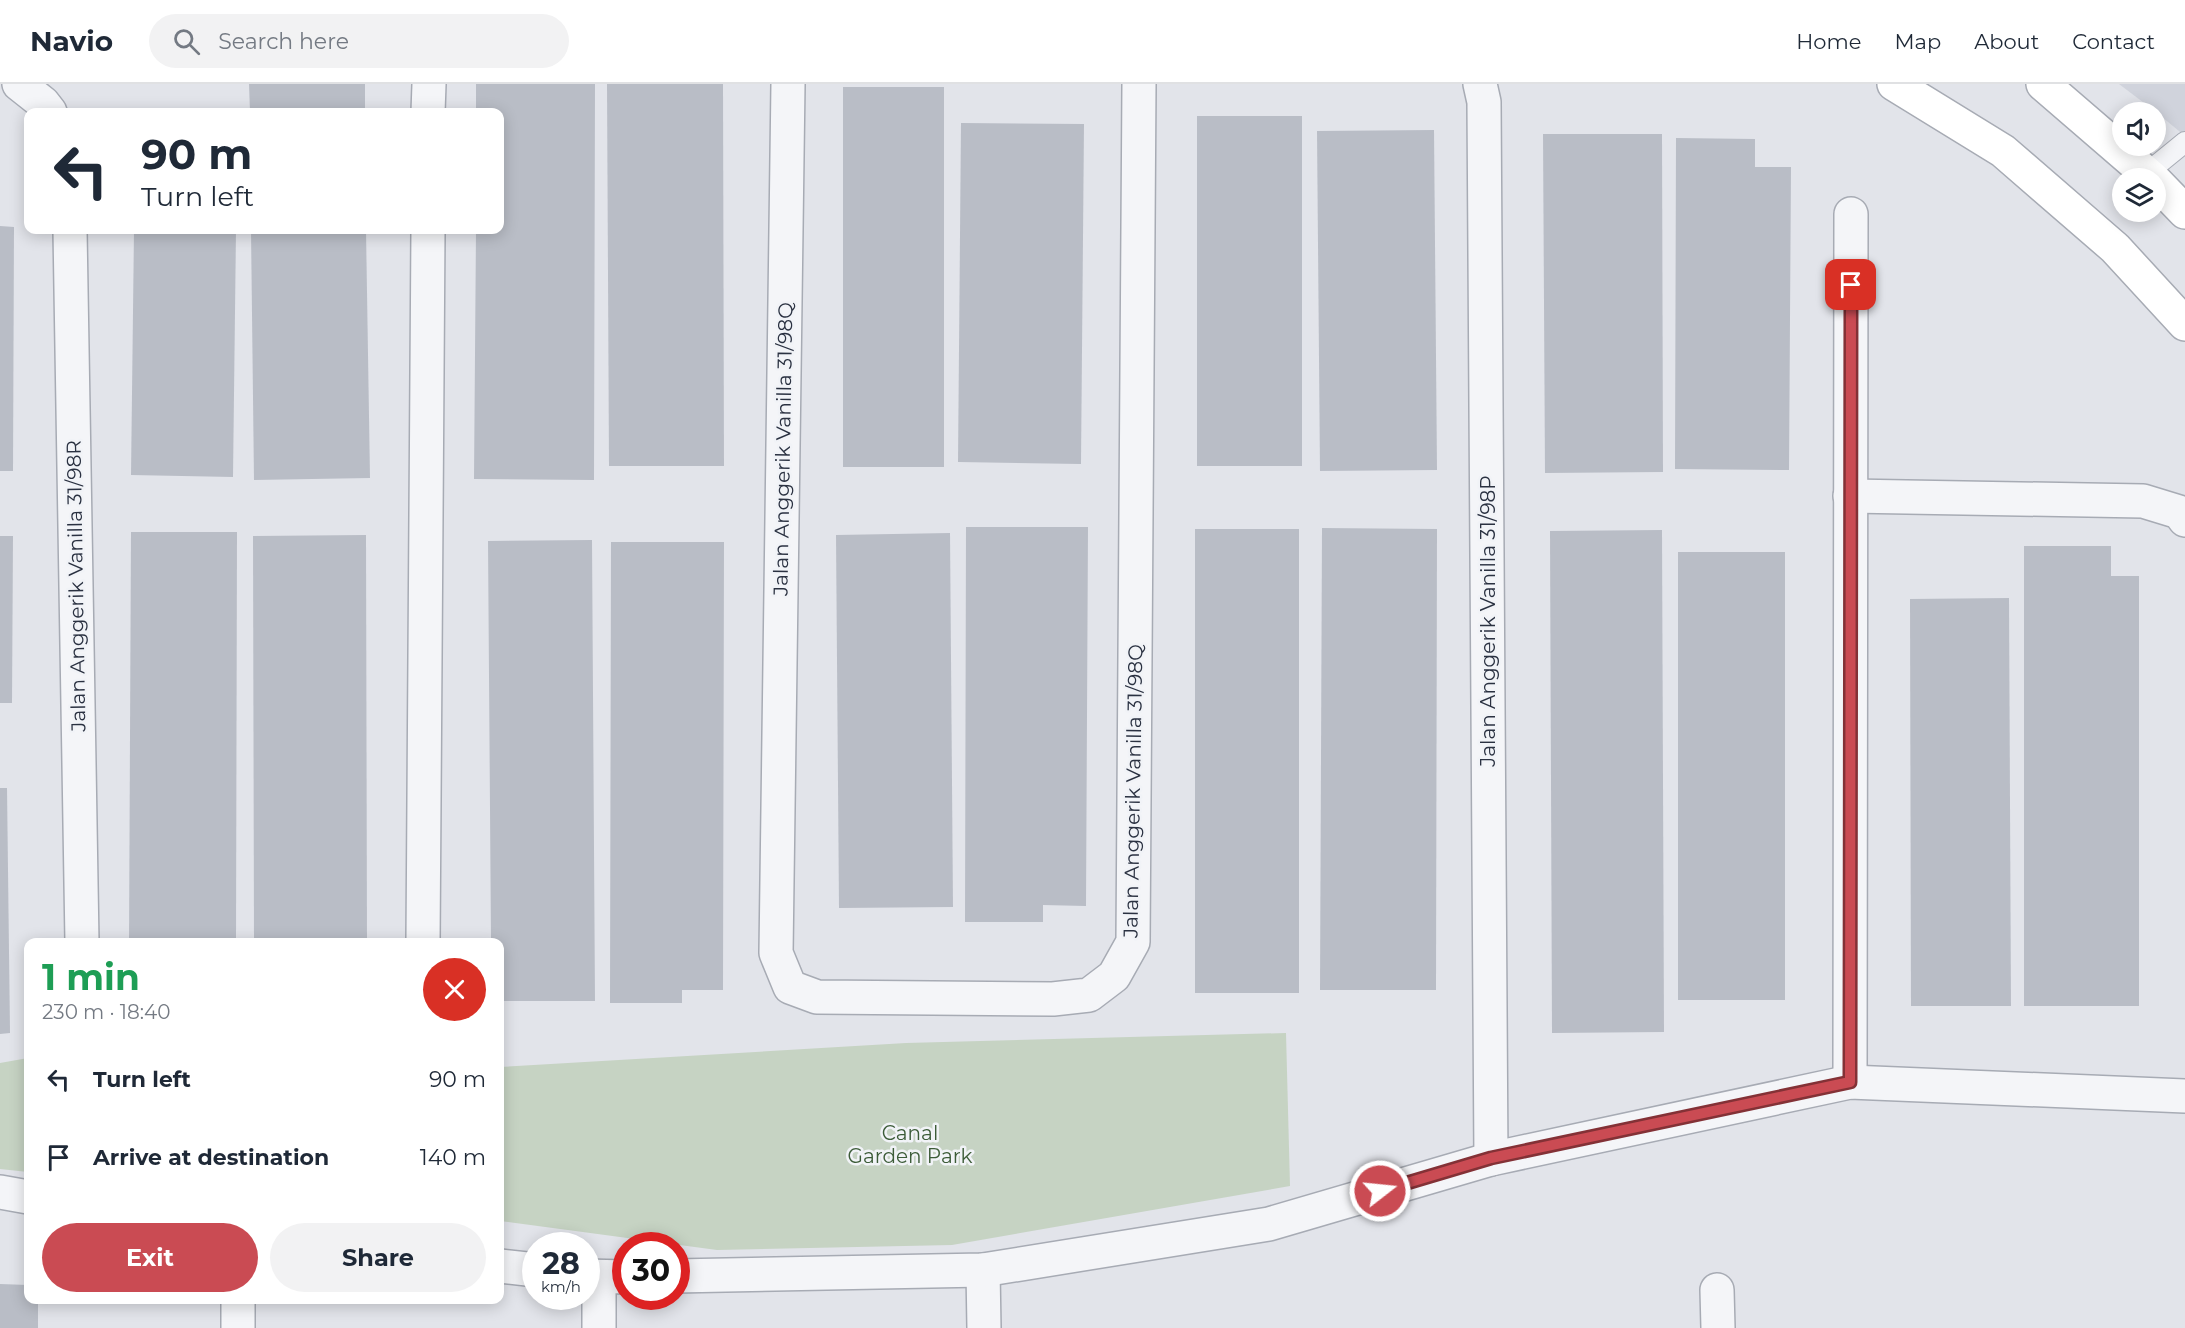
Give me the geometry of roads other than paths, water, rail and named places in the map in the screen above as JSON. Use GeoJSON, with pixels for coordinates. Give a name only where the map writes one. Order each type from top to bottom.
{"type":"FeatureCollection","features":[{"type":"Feature","properties":{"kind":"main road"},"geometry":{"type":"LineString","coordinates":[[1894,84],[2003,151],[2115,248],[2185,324]]}},
{"type":"Feature","properties":{"kind":"main road"},"geometry":{"type":"LineString","coordinates":[[2043,84],[2140,168]]}},
{"type":"Feature","properties":{"kind":"main road"},"geometry":{"type":"LineString","coordinates":[[2166,192],[2185,212]]}},
{"type":"Feature","properties":{"kind":"street"},"geometry":{"type":"LineString","coordinates":[[19,84],[47,108]]}},
{"type":"Feature","properties":{"kind":"street"},"geometry":{"type":"LineString","coordinates":[[428,108],[429,84]]}},
{"type":"Feature","properties":{"kind":"street","name":"Jalan Anggerik Vanilla 31/98Q"},"geometry":{"type":"LineString","coordinates":[[788,84],[776,953],[790,987],[817,997],[1053,999],[1089,995],[1114,976],[1133,942],[1139,84]]}},
{"type":"Feature","properties":{"kind":"street","name":"Jalan Anggerik Vanilla 31/98P"},"geometry":{"type":"LineString","coordinates":[[1480,84],[1484,102],[1491,1158]]}},
{"type":"Feature","properties":{"kind":"street"},"geometry":{"type":"LineString","coordinates":[[1850,1082],[1851,214]]}},
{"type":"Feature","properties":{"kind":"street","name":"Jalan Anggerik Vanilla 31/98R"},"geometry":{"type":"LineString","coordinates":[[70,234],[82,938]]}},
{"type":"Feature","properties":{"kind":"street"},"geometry":{"type":"LineString","coordinates":[[423,938],[428,234]]}},
{"type":"Feature","properties":{"kind":"street"},"geometry":{"type":"LineString","coordinates":[[1850,496],[2143,501],[2180,512],[2185,520]]}},
{"type":"Feature","properties":{"kind":"street"},"geometry":{"type":"LineString","coordinates":[[690,1276],[983,1270],[1269,1224],[1491,1158],[1850,1082],[2185,1096]]}},
{"type":"Feature","properties":{"kind":"street"},"geometry":{"type":"LineString","coordinates":[[0,1192],[24,1196]]}},
{"type":"Feature","properties":{"kind":"street"},"geometry":{"type":"LineString","coordinates":[[504,1266],[522,1268]]}},
{"type":"Feature","properties":{"kind":"street"},"geometry":{"type":"LineString","coordinates":[[983,1270],[984,1328]]}},
{"type":"Feature","properties":{"kind":"street"},"geometry":{"type":"LineString","coordinates":[[599,1328],[604,1277]]}},
{"type":"Feature","properties":{"kind":"street"},"geometry":{"type":"LineString","coordinates":[[1718,1290],[1718,1328]]}},
{"type":"Feature","properties":{"kind":"street"},"geometry":{"type":"LineString","coordinates":[[238,1304],[238,1328]]}},
{"type":"Feature","properties":{"kind":"lane"},"geometry":{"type":"LineString","coordinates":[[2161,168],[2185,142]]}},
{"type":"Feature","properties":{"kind":"park label","name":"Canal Garden Park"},"geometry":{"type":"Point","coordinates":[910,1144]}}]}
